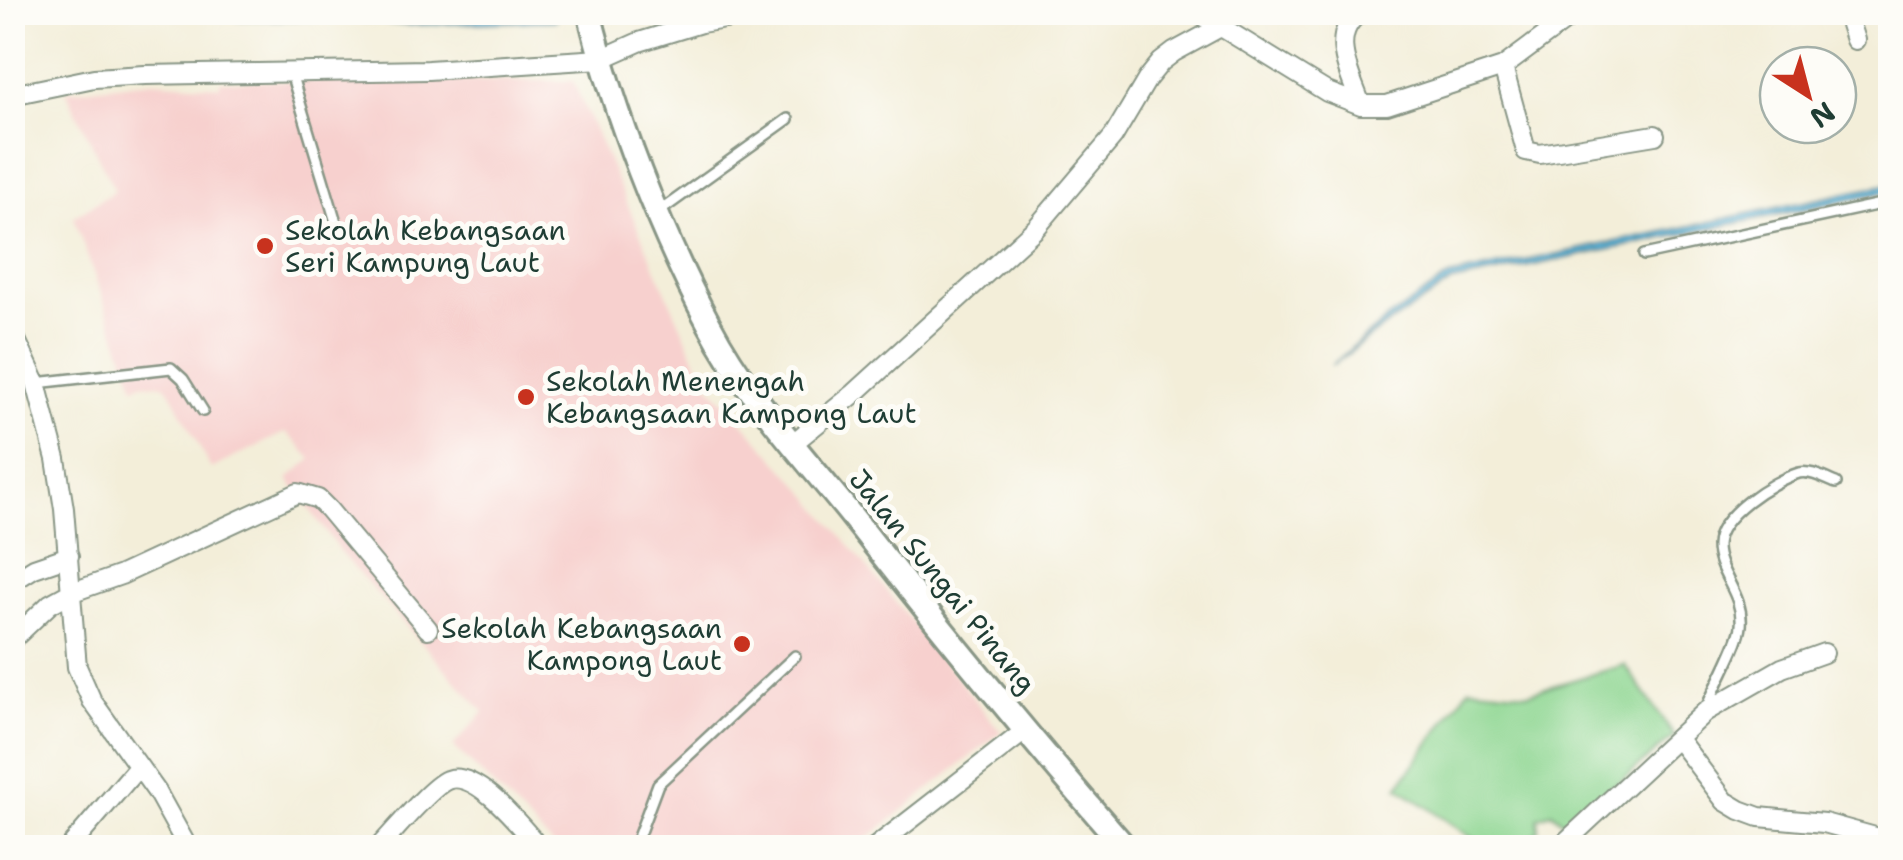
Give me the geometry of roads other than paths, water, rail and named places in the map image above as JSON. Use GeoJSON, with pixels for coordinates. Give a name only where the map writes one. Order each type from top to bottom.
{"type":"FeatureCollection","features":[{"type":"Feature","properties":{"kind":"street"},"geometry":{"type":"LineString","coordinates":[[12,95],[94,78],[428,70],[602,59],[639,42],[700,23],[768,12]]}},
{"type":"Feature","properties":{"kind":"street"},"geometry":{"type":"LineString","coordinates":[[1198,12],[1327,92],[1360,105],[1387,105],[1503,67],[1577,12]]}},
{"type":"Feature","properties":{"kind":"street"},"geometry":{"type":"LineString","coordinates":[[1360,105],[1343,54],[1343,39],[1346,24],[1362,12]]}},
{"type":"Feature","properties":{"kind":"street"},"geometry":{"type":"LineString","coordinates":[[1846,12],[1855,40]]}},
{"type":"Feature","properties":{"kind":"street","name":"Jalan Sungai Pinang"},"geometry":{"type":"LineString","coordinates":[[591,22],[634,155],[658,212],[709,324],[741,377],[1126,848]]}},
{"type":"Feature","properties":{"kind":"street"},"geometry":{"type":"LineString","coordinates":[[792,444],[856,393],[1036,228],[1114,137],[1161,62],[1222,26]]}},
{"type":"Feature","properties":{"kind":"street"},"geometry":{"type":"LineString","coordinates":[[1503,67],[1526,151],[1540,154],[1655,135]]}},
{"type":"Feature","properties":{"kind":"street"},"geometry":{"type":"LineString","coordinates":[[12,330],[36,382],[56,459],[77,667],[92,702],[170,814],[188,848]]}},
{"type":"Feature","properties":{"kind":"street"},"geometry":{"type":"LineString","coordinates":[[12,640],[50,604],[70,593],[121,575],[298,492],[318,499],[328,509],[428,629]]}},
{"type":"Feature","properties":{"kind":"street"},"geometry":{"type":"LineString","coordinates":[[12,582],[34,568],[68,556]]}},
{"type":"Feature","properties":{"kind":"street"},"geometry":{"type":"LineString","coordinates":[[1559,848],[1704,712],[1782,668],[1824,654]]}},
{"type":"Feature","properties":{"kind":"street"},"geometry":{"type":"LineString","coordinates":[[874,848],[1026,730]]}},
{"type":"Feature","properties":{"kind":"street"},"geometry":{"type":"LineString","coordinates":[[1678,739],[1725,801],[1740,810],[1759,817],[1824,823],[1890,840]]}},
{"type":"Feature","properties":{"kind":"street"},"geometry":{"type":"LineString","coordinates":[[69,848],[138,767]]}},
{"type":"Feature","properties":{"kind":"street"},"geometry":{"type":"LineString","coordinates":[[378,848],[434,790],[448,780],[462,778],[477,784],[540,848]]}},
{"type":"Feature","properties":{"kind":"lane"},"geometry":{"type":"LineString","coordinates":[[291,73],[336,222]]}},
{"type":"Feature","properties":{"kind":"lane"},"geometry":{"type":"LineString","coordinates":[[658,212],[788,119]]}},
{"type":"Feature","properties":{"kind":"lane"},"geometry":{"type":"LineString","coordinates":[[1644,255],[1890,202]]}},
{"type":"Feature","properties":{"kind":"lane"},"geometry":{"type":"LineString","coordinates":[[36,382],[171,368],[183,378],[203,411]]}},
{"type":"Feature","properties":{"kind":"lane"},"geometry":{"type":"LineString","coordinates":[[1704,712],[1741,627],[1738,598],[1718,558],[1717,543],[1725,520],[1766,490],[1799,473],[1836,483]]}},
{"type":"Feature","properties":{"kind":"lane"},"geometry":{"type":"LineString","coordinates":[[634,848],[658,784],[796,656]]}},
{"type":"Feature","properties":{"kind":"water"},"geometry":{"type":"Polygon","coordinates":[[[219,13],[561,13],[555,20],[409,25],[340,19],[240,19],[219,13]]]}},
{"type":"Feature","properties":{"kind":"water"},"geometry":{"type":"Polygon","coordinates":[[[1890,184],[1890,191],[1452,282],[1331,366],[1382,323],[1449,277],[1890,184]]]}},
{"type":"Feature","properties":{"kind":"place","name":"Sekolah Kebangsaan Seri Kampung Laut"},"geometry":{"type":"Point","coordinates":[265,246]}},
{"type":"Feature","properties":{"kind":"place","name":"Sekolah Menengah Kebangsaan Kampong Laut"},"geometry":{"type":"Point","coordinates":[526,397]}},
{"type":"Feature","properties":{"kind":"place","name":"Sekolah Kebangsaan Kampong Laut"},"geometry":{"type":"Point","coordinates":[742,644]}}]}
